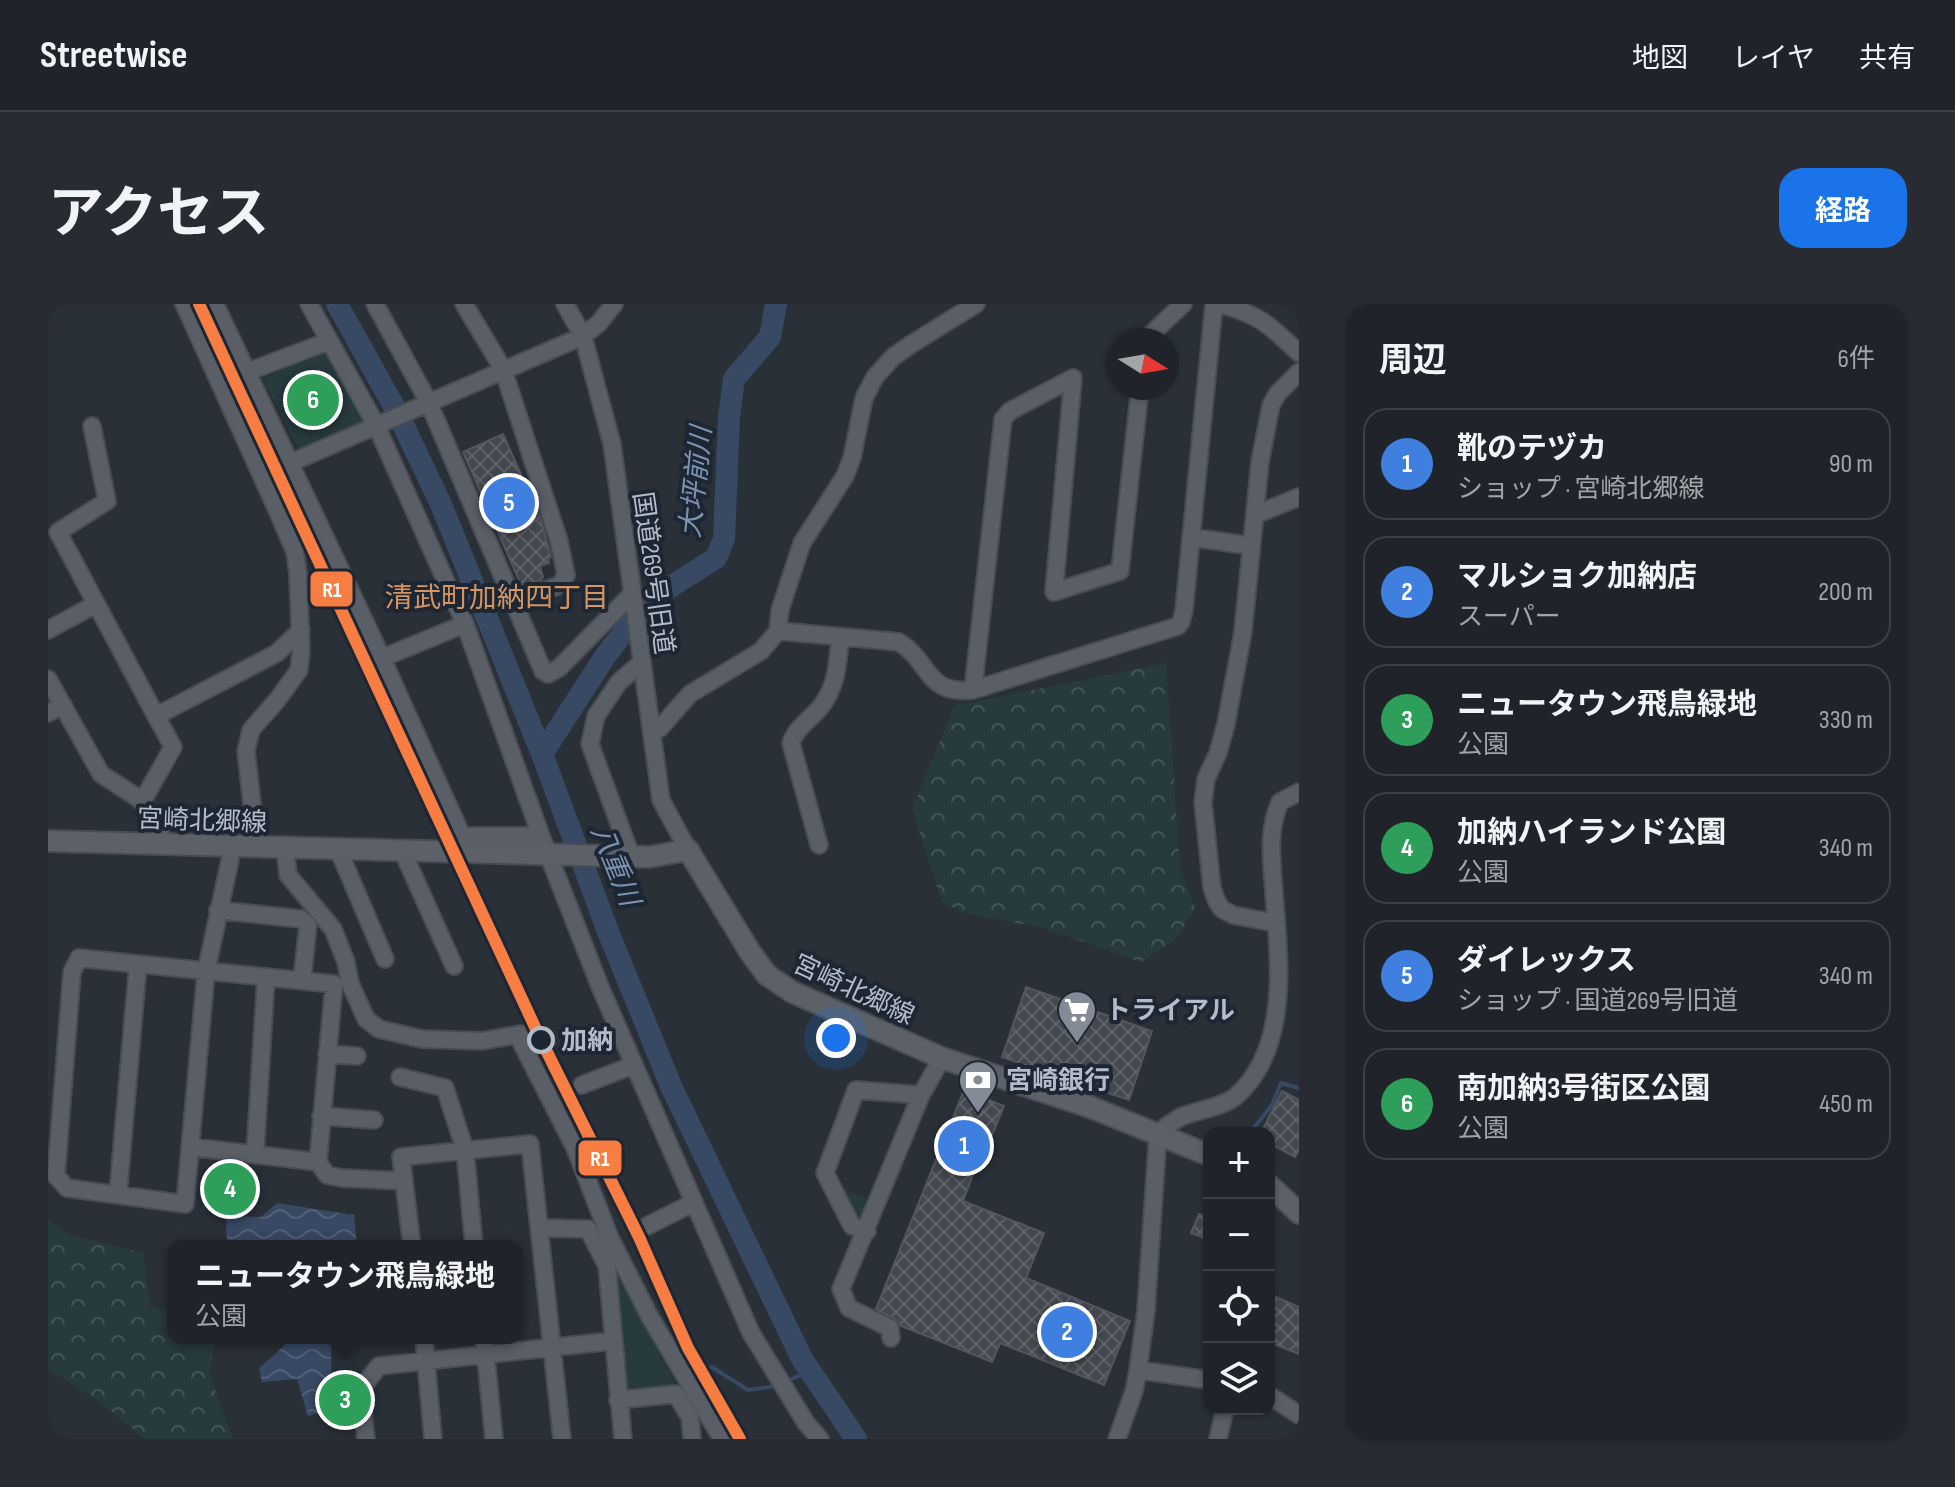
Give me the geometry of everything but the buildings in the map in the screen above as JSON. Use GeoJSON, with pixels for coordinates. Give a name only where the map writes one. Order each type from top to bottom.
{"type":"FeatureCollection","features":[{"type":"Feature","properties":{"kind":"main road","name":"宮崎北郷線"},"geometry":{"type":"LineString","coordinates":[[48,841],[402,850],[549,848],[649,857],[688,850],[750,952],[767,975],[792,992],[942,1058],[1090,1107],[1203,1152]]}},
{"type":"Feature","properties":{"kind":"street"},"geometry":{"type":"LineString","coordinates":[[184,304],[295,552],[301,630],[299,670],[248,737],[246,751],[257,847]]}},
{"type":"Feature","properties":{"kind":"street"},"geometry":{"type":"LineString","coordinates":[[215,304],[462,836],[549,848]]}},
{"type":"Feature","properties":{"kind":"street"},"geometry":{"type":"LineString","coordinates":[[309,304],[378,424],[465,624],[601,989],[751,1333],[806,1423],[820,1439]]}},
{"type":"Feature","properties":{"kind":"street"},"geometry":{"type":"LineString","coordinates":[[375,304],[425,403],[515,601],[539,664],[548,674],[559,668],[634,599]]}},
{"type":"Feature","properties":{"kind":"street"},"geometry":{"type":"LineString","coordinates":[[464,304],[503,369],[559,541],[566,575],[560,585],[515,601]]}},
{"type":"Feature","properties":{"kind":"street","name":"国道269号旧道"},"geometry":{"type":"LineString","coordinates":[[565,304],[583,336],[605,408],[661,800],[688,850]]}},
{"type":"Feature","properties":{"kind":"street"},"geometry":{"type":"LineString","coordinates":[[290,463],[583,336],[599,323],[614,304]]}},
{"type":"Feature","properties":{"kind":"street"},"geometry":{"type":"LineString","coordinates":[[652,733],[690,694],[761,651],[778,631],[780,610],[802,543],[845,476],[852,458],[864,398],[875,377],[893,357],[976,304]]}},
{"type":"Feature","properties":{"kind":"street"},"geometry":{"type":"LineString","coordinates":[[1158,328],[1183,304]]}},
{"type":"Feature","properties":{"kind":"street"},"geometry":{"type":"LineString","coordinates":[[778,631],[899,642],[934,680],[949,691],[973,690],[1178,626],[1184,610],[1214,304]]}},
{"type":"Feature","properties":{"kind":"street"},"geometry":{"type":"LineString","coordinates":[[1221,304],[1266,321],[1299,353]]}},
{"type":"Feature","properties":{"kind":"street"},"geometry":{"type":"LineString","coordinates":[[247,372],[329,341]]}},
{"type":"Feature","properties":{"kind":"street"},"geometry":{"type":"LineString","coordinates":[[1275,923],[1233,915],[1217,902],[1212,888],[1203,802],[1206,779],[1226,724],[1243,632],[1260,462],[1271,405],[1278,393],[1299,372]]}},
{"type":"Feature","properties":{"kind":"street"},"geometry":{"type":"LineString","coordinates":[[973,690],[1003,419],[1010,411],[1073,378],[1054,592],[1120,571],[1139,400]]}},
{"type":"Feature","properties":{"kind":"street"},"geometry":{"type":"LineString","coordinates":[[92,426],[107,501],[58,532],[173,747],[142,802]]}},
{"type":"Feature","properties":{"kind":"street"},"geometry":{"type":"LineString","coordinates":[[1255,515],[1299,497]]}},
{"type":"Feature","properties":{"kind":"street"},"geometry":{"type":"LineString","coordinates":[[1191,537],[1251,546]]}},
{"type":"Feature","properties":{"kind":"street"},"geometry":{"type":"LineString","coordinates":[[48,630],[96,604]]}},
{"type":"Feature","properties":{"kind":"street"},"geometry":{"type":"LineString","coordinates":[[382,658],[465,624]]}},
{"type":"Feature","properties":{"kind":"street"},"geometry":{"type":"LineString","coordinates":[[156,716],[277,653],[301,630]]}},
{"type":"Feature","properties":{"kind":"street"},"geometry":{"type":"LineString","coordinates":[[819,845],[791,743],[794,734],[816,712],[832,689],[840,637]]}},
{"type":"Feature","properties":{"kind":"street"},"geometry":{"type":"LineString","coordinates":[[626,856],[590,744],[596,716],[619,682],[642,662]]}},
{"type":"Feature","properties":{"kind":"street"},"geometry":{"type":"LineString","coordinates":[[48,679],[56,709],[101,774],[142,802],[151,813],[165,844]]}},
{"type":"Feature","properties":{"kind":"street"},"geometry":{"type":"LineString","coordinates":[[1117,1439],[1134,1391],[1146,1311],[1158,1133],[1179,1117],[1233,1098],[1254,1075],[1270,1040],[1278,994],[1271,850],[1273,821],[1280,802],[1299,792]]}},
{"type":"Feature","properties":{"kind":"street"},"geometry":{"type":"LineString","coordinates":[[233,846],[206,972],[185,1204],[67,1188],[56,1176],[72,972],[79,958],[206,972],[334,984],[318,1162],[327,1175],[404,1181]]}},
{"type":"Feature","properties":{"kind":"street"},"geometry":{"type":"LineString","coordinates":[[285,848],[288,875],[333,929],[346,962],[350,983],[366,1019],[379,1029],[422,1039],[482,1041],[521,1034],[519,1038],[575,1148],[610,1238],[650,1317],[722,1439]]}},
{"type":"Feature","properties":{"kind":"street"},"geometry":{"type":"LineString","coordinates":[[338,849],[385,959]]}},
{"type":"Feature","properties":{"kind":"street"},"geometry":{"type":"LineString","coordinates":[[402,850],[454,966]]}},
{"type":"Feature","properties":{"kind":"street"},"geometry":{"type":"LineString","coordinates":[[218,910],[301,919],[308,925],[302,981]]}},
{"type":"Feature","properties":{"kind":"street"},"geometry":{"type":"LineString","coordinates":[[118,1194],[138,964]]}},
{"type":"Feature","properties":{"kind":"street"},"geometry":{"type":"LineString","coordinates":[[255,1155],[266,978]]}},
{"type":"Feature","properties":{"kind":"street"},"geometry":{"type":"LineString","coordinates":[[327,1054],[357,1056]]}},
{"type":"Feature","properties":{"kind":"street"},"geometry":{"type":"LineString","coordinates":[[891,1338],[890,1328],[849,1308],[841,1289],[921,1095],[942,1058]]}},
{"type":"Feature","properties":{"kind":"street"},"geometry":{"type":"LineString","coordinates":[[582,1085],[634,1065]]}},
{"type":"Feature","properties":{"kind":"street"},"geometry":{"type":"LineString","coordinates":[[400,1077],[445,1088],[465,1150],[473,1240]]}},
{"type":"Feature","properties":{"kind":"street"},"geometry":{"type":"LineString","coordinates":[[867,1231],[852,1226],[825,1173],[856,1090],[921,1095]]}},
{"type":"Feature","properties":{"kind":"street"},"geometry":{"type":"LineString","coordinates":[[321,1116],[374,1120]]}},
{"type":"Feature","properties":{"kind":"street"},"geometry":{"type":"LineString","coordinates":[[411,1240],[401,1157],[530,1144],[562,1439]]}},
{"type":"Feature","properties":{"kind":"street"},"geometry":{"type":"LineString","coordinates":[[191,1147],[318,1162]]}},
{"type":"Feature","properties":{"kind":"street"},"geometry":{"type":"LineString","coordinates":[[647,1226],[693,1203]]}},
{"type":"Feature","properties":{"kind":"street"},"geometry":{"type":"LineString","coordinates":[[539,1228],[588,1229],[607,1266],[623,1439]]}},
{"type":"Feature","properties":{"kind":"street"},"geometry":{"type":"LineString","coordinates":[[366,1439],[360,1390],[379,1366],[612,1341]]}},
{"type":"Feature","properties":{"kind":"street"},"geometry":{"type":"LineString","coordinates":[[425,1344],[433,1439]]}},
{"type":"Feature","properties":{"kind":"street"},"geometry":{"type":"LineString","coordinates":[[484,1344],[494,1439]]}},
{"type":"Feature","properties":{"kind":"street"},"geometry":{"type":"LineString","coordinates":[[1138,1370],[1203,1379]]}},
{"type":"Feature","properties":{"kind":"street"},"geometry":{"type":"LineString","coordinates":[[618,1400],[676,1394],[690,1417],[692,1439]]}},
{"type":"Feature","properties":{"kind":"street"},"geometry":{"type":"LineString","coordinates":[[1275,1399],[1299,1415]]}},
{"type":"Feature","properties":{"kind":"street"},"geometry":{"type":"LineString","coordinates":[[1218,1439],[1224,1415]]}},
{"type":"Feature","properties":{"kind":"green space"},"geometry":{"type":"Polygon","coordinates":[[[325,349],[365,422],[299,450],[263,379],[325,349]]]}},
{"type":"Feature","properties":{"kind":"green space"},"geometry":{"type":"Polygon","coordinates":[[[1166,663],[1180,867],[1195,908],[1177,938],[1141,962],[1044,928],[964,913],[942,902],[912,810],[954,706],[1166,663]]]}},
{"type":"Feature","properties":{"kind":"green space"},"geometry":{"type":"Polygon","coordinates":[[[209,1167],[256,1173],[256,1186],[250,1201],[231,1192],[223,1197],[219,1212],[201,1211],[209,1167]]]}},
{"type":"Feature","properties":{"kind":"green space"},"geometry":{"type":"Polygon","coordinates":[[[837,1186],[875,1202],[860,1223],[837,1186]]]}},
{"type":"Feature","properties":{"kind":"green space"},"geometry":{"type":"Polygon","coordinates":[[[48,1220],[69,1235],[143,1253],[150,1307],[167,1310],[167,1344],[213,1344],[210,1376],[233,1439],[145,1439],[97,1400],[48,1368],[48,1220]]]}},
{"type":"Feature","properties":{"kind":"green space"},"geometry":{"type":"Polygon","coordinates":[[[615,1271],[677,1387],[629,1393],[615,1271]]]}},
{"type":"Feature","properties":{"kind":"green space"},"geometry":{"type":"Polygon","coordinates":[[[359,1379],[356,1411],[336,1414],[334,1384],[359,1379]]]}},
{"type":"Feature","properties":{"kind":"water"},"geometry":{"type":"Polygon","coordinates":[[[277,1203],[354,1215],[356,1240],[227,1240],[226,1216],[261,1217],[277,1203]]]}},
{"type":"Feature","properties":{"kind":"water"},"geometry":{"type":"Polygon","coordinates":[[[286,1344],[337,1344],[331,1347],[332,1410],[308,1416],[297,1379],[262,1382],[259,1368],[286,1344]]]}},
{"type":"Feature","properties":{"kind":"waterway","name":"八重川"},"geometry":{"type":"LineString","coordinates":[[337,304],[396,410],[440,502],[671,1086],[802,1359],[856,1439]]}},
{"type":"Feature","properties":{"kind":"waterway","name":"大坪前川"},"geometry":{"type":"LineString","coordinates":[[542,754],[606,655],[648,601],[716,558],[724,539],[729,417],[734,379],[770,337],[776,304]]}},
{"type":"Feature","properties":{"kind":"waterway"},"geometry":{"type":"LineString","coordinates":[[1255,1127],[1272,1105],[1281,1083],[1299,1088]]}},
{"type":"Feature","properties":{"kind":"waterway"},"geometry":{"type":"LineString","coordinates":[[692,1375],[712,1367],[748,1390],[776,1386]]}},
{"type":"Feature","properties":{"kind":"waterway"},"geometry":{"type":"LineString","coordinates":[[785,1382],[810,1371]]}},
{"type":"Feature","properties":{"kind":"transit line","name":"R1"},"geometry":{"type":"LineString","coordinates":[[199,304],[541,1040],[639,1237],[688,1348],[740,1439]]}},
{"type":"Feature","properties":{"kind":"place","name":"南加納3号街区公園"},"geometry":{"type":"Point","coordinates":[313,400]}},
{"type":"Feature","properties":{"kind":"place","name":"ダイレックス"},"geometry":{"type":"Point","coordinates":[509,503]}},
{"type":"Feature","properties":{"kind":"place","name":"加納"},"geometry":{"type":"Point","coordinates":[541,1040]}},
{"type":"Feature","properties":{"kind":"place","name":"トライアル"},"geometry":{"type":"Point","coordinates":[1077,1044]}},
{"type":"Feature","properties":{"kind":"place","name":"宮崎銀行"},"geometry":{"type":"Point","coordinates":[978,1114]}},
{"type":"Feature","properties":{"kind":"place","name":"靴のテヅカ"},"geometry":{"type":"Point","coordinates":[964,1146]}},
{"type":"Feature","properties":{"kind":"place","name":"加納ハイランド公園"},"geometry":{"type":"Point","coordinates":[230,1189]}},
{"type":"Feature","properties":{"kind":"place","name":"マルショク加納店"},"geometry":{"type":"Point","coordinates":[1067,1332]}},
{"type":"Feature","properties":{"kind":"place","name":"ニュータウン飛鳥緑地"},"geometry":{"type":"Point","coordinates":[345,1400]}},
{"type":"Feature","properties":{"kind":"district","name":"清武町加納四丁目"},"geometry":{"type":"Point","coordinates":[497,597]}}]}
